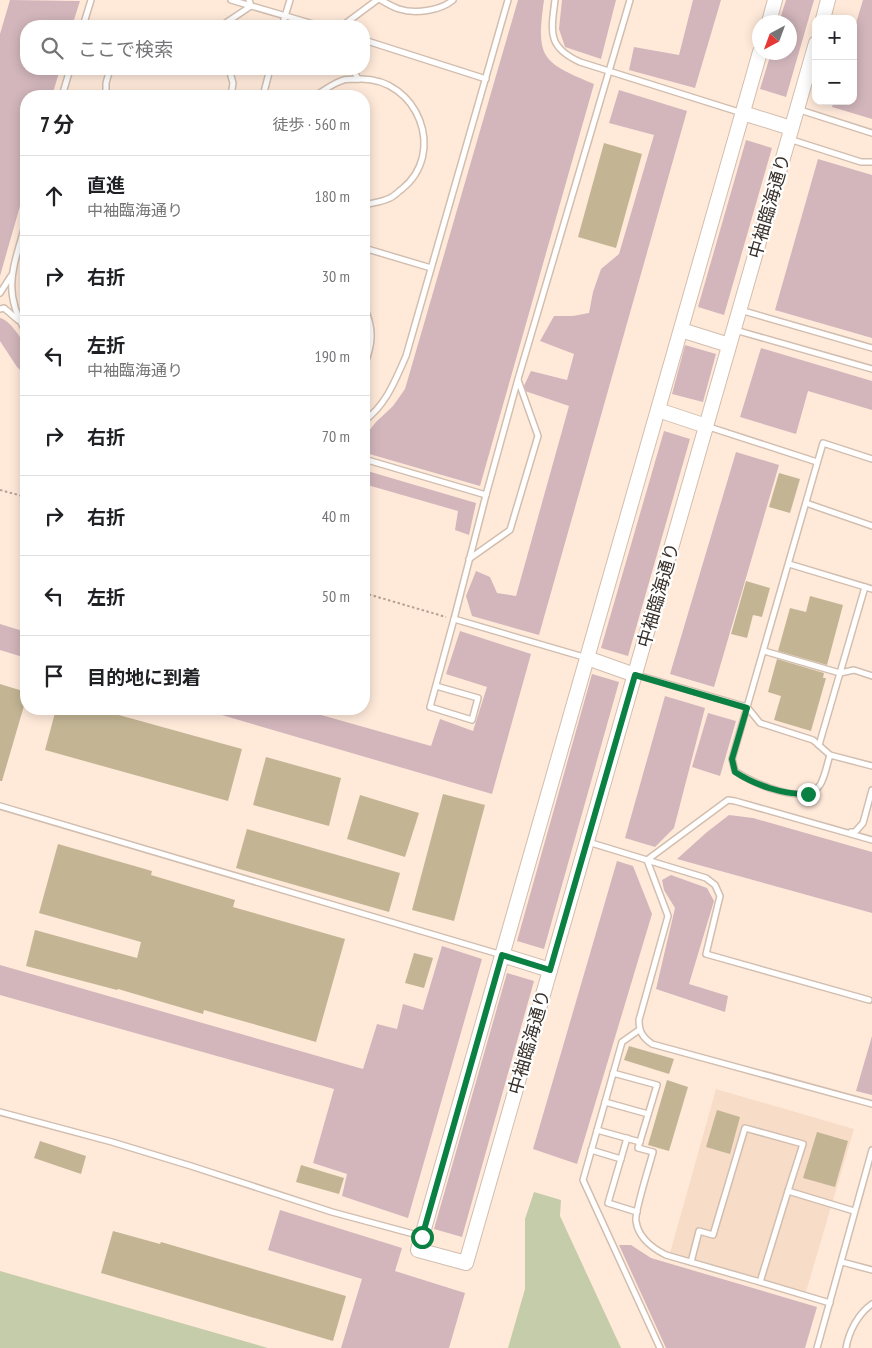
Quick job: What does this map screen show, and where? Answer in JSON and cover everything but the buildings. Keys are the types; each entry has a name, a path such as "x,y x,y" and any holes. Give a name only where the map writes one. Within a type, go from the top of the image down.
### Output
{"street":[{"path":"770,15 775,0"},
{"path":"824,15 828,0"},
{"name":"中袖臨海通り","path":"420,1243 466,1263 812,57"},
{"path":"420,1243 758,60"},
{"path":"743,113 790,133"},
{"path":"681,330 729,345"},
{"path":"658,410 706,426"},
{"path":"587,658 635,675"},
{"path":"502,955 550,970"}],"lane":[{"path":"85,20 90,0"},
{"path":"231,0 250,3 301,20"},
{"path":"284,20 290,0"},
{"path":"351,20 379,0 399,9 427,11 448,4 453,0"},
{"path":"370,416 378,409 390,392 406,356 508,0"},
{"path":"555,0 553,34 556,46 566,56 610,72 743,113"},
{"path":"436,686 478,698 472,720 430,708 518,379 630,0"},
{"path":"229,20 250,3"},
{"path":"370,42 486,79"},
{"path":"64,90 68,75"},
{"path":"106,90 108,75"},
{"path":"230,75 231,90"},
{"path":"264,90 268,75"},
{"path":"356,75 358,79"},
{"path":"325,90 343,80 374,79 394,87 408,98 420,117 424,146 419,168 409,183 390,198 370,203"},
{"path":"797,108 872,133"},
{"path":"790,133 861,162 872,162"},
{"path":"0,293 11,276 20,244"},
{"path":"370,250 431,268"},
{"path":"11,276 12,295 20,321"},
{"path":"0,309 4,308 20,321"},
{"path":"740,310 872,348"},
{"path":"370,321 370,347"},
{"path":"734,330 872,369"},
{"path":"470,559 510,530 538,436 518,379"},
{"path":"706,426 818,462"},
{"path":"830,755 820,785 808,794 794,795 747,779 735,772 732,759 823,443 872,460"},
{"path":"370,460 486,495"},
{"path":"806,503 872,526"},
{"path":"788,564 872,589"},
{"path":"819,745 865,587"},
{"path":"454,619 587,658"},
{"path":"764,651 840,673 854,670 872,676"},
{"path":"635,675 747,708 760,723 814,740 830,755 872,766"},
{"path":"848,833 855,832 863,823 872,790"},
{"path":"647,860 728,800 872,840"},
{"path":"0,806 502,955"},
{"path":"587,841 706,878 715,885 720,896 706,954 869,1000"},
{"path":"647,860 668,916 639,1020 640,1030 645,1039 652,1044 872,1104"},
{"path":"640,1030 622,1042 583,1180 660,1348"},
{"path":"613,1073 657,1085 638,1148 653,1152 635,1220 641,1234 653,1249 666,1255 830,1302"},
{"path":"605,1102 648,1114"},
{"path":"0,1112 191,1166 420,1243"},
{"path":"691,1262 699,1231 713,1234 746,1128 802,1144 760,1282"},
{"path":"597,1130 640,1142"},
{"path":"627,1138 608,1203 637,1212"},
{"path":"591,1150 621,1159"},
{"path":"817,1348 872,1150"},
{"path":"788,1191 854,1211"},
{"path":"842,1262 872,1270"},
{"path":"846,1348 849,1335 863,1310 872,1304"}],"path":[{"path":"0,490 20,495"},
{"path":"370,595 454,619"}],"shaded area":[{"path":"10,0 80,1 74,20 20,20 20,75 58,75 54,90 20,90 20,206 0,276 0,34"},
{"path":"518,0 544,0 541,34 542,46 546,56 563,70 594,84 480,486 370,454 370,430 393,406 405,389"},
{"path":"562,0 616,0 601,59 565,47 559,29"},
{"path":"693,0 721,0 695,88 629,70 634,47 679,55"},
{"path":"786,0 814,0 797,59 797,15 781,15"},
{"path":"863,0 872,0 872,119 832,107 833,105 857,105 857,20"},
{"path":"769,60 797,60 786,97 760,89"},
{"path":"619,90 687,111 539,635 472,616 466,596 476,571 490,577 497,593 516,596 569,406 522,390 531,371 567,380 574,354 540,341 554,316 573,316 589,313 593,292 601,269 619,254 654,135 609,123"},
{"path":"746,140 772,148 724,315 698,307"},
{"path":"818,159 872,175 872,338 775,310"},
{"path":"0,318 8,322 20,337 20,370 17,367 0,341"},
{"path":"685,345 716,354 703,402 672,394"},
{"path":"761,348 872,381 872,410 808,391 796,434 740,417"},
{"path":"664,431 690,439 628,656 601,648"},
{"path":"736,452 779,465 714,687 670,674"},
{"path":"370,472 476,503 469,535 455,530 458,511 370,486"},
{"path":"0,624 20,630 20,656 0,650"},
{"path":"460,631 531,654 492,794 222,715 321,715 431,746 440,719 473,731 487,687 446,674"},
{"path":"592,674 619,682 544,949 517,941"},
{"path":"665,696 705,708 674,828 655,847 625,838"},
{"path":"708,713 736,721 720,776 692,767"},
{"path":"729,815 753,818 872,852 872,913 677,859"},
{"path":"617,861 633,866 652,914 577,1164 533,1149"},
{"path":"671,875 707,888 714,901 689,984 728,996 725,1012 656,989 675,908 664,890 662,880"},
{"path":"442,946 482,959 408,1218 342,1196 347,1174 313,1163 334,1089 0,995 0,965 363,1069 377,1024 397,1029 403,1004 423,1010"},
{"path":"507,973 534,981 462,1237 434,1229"},
{"path":"872,1036 872,1095 856,1091"},
{"path":"716,1089 854,1129 806,1292 670,1253"},
{"path":"534,1192 561,1200 560,1216 621,1348 508,1348 525,1289 525,1219"},
{"path":"280,1210 402,1248 395,1271 465,1293 449,1348 341,1348 362,1279 268,1250"},
{"path":"619,1245 631,1245 651,1258 817,1307 805,1348 666,1348"},
{"path":"0,1271 268,1348 0,1348"}],"route":[{"path":"422,1237 502,955 550,970 635,675 747,708 732,759 735,772 747,779 794,795 808,794"}]}
